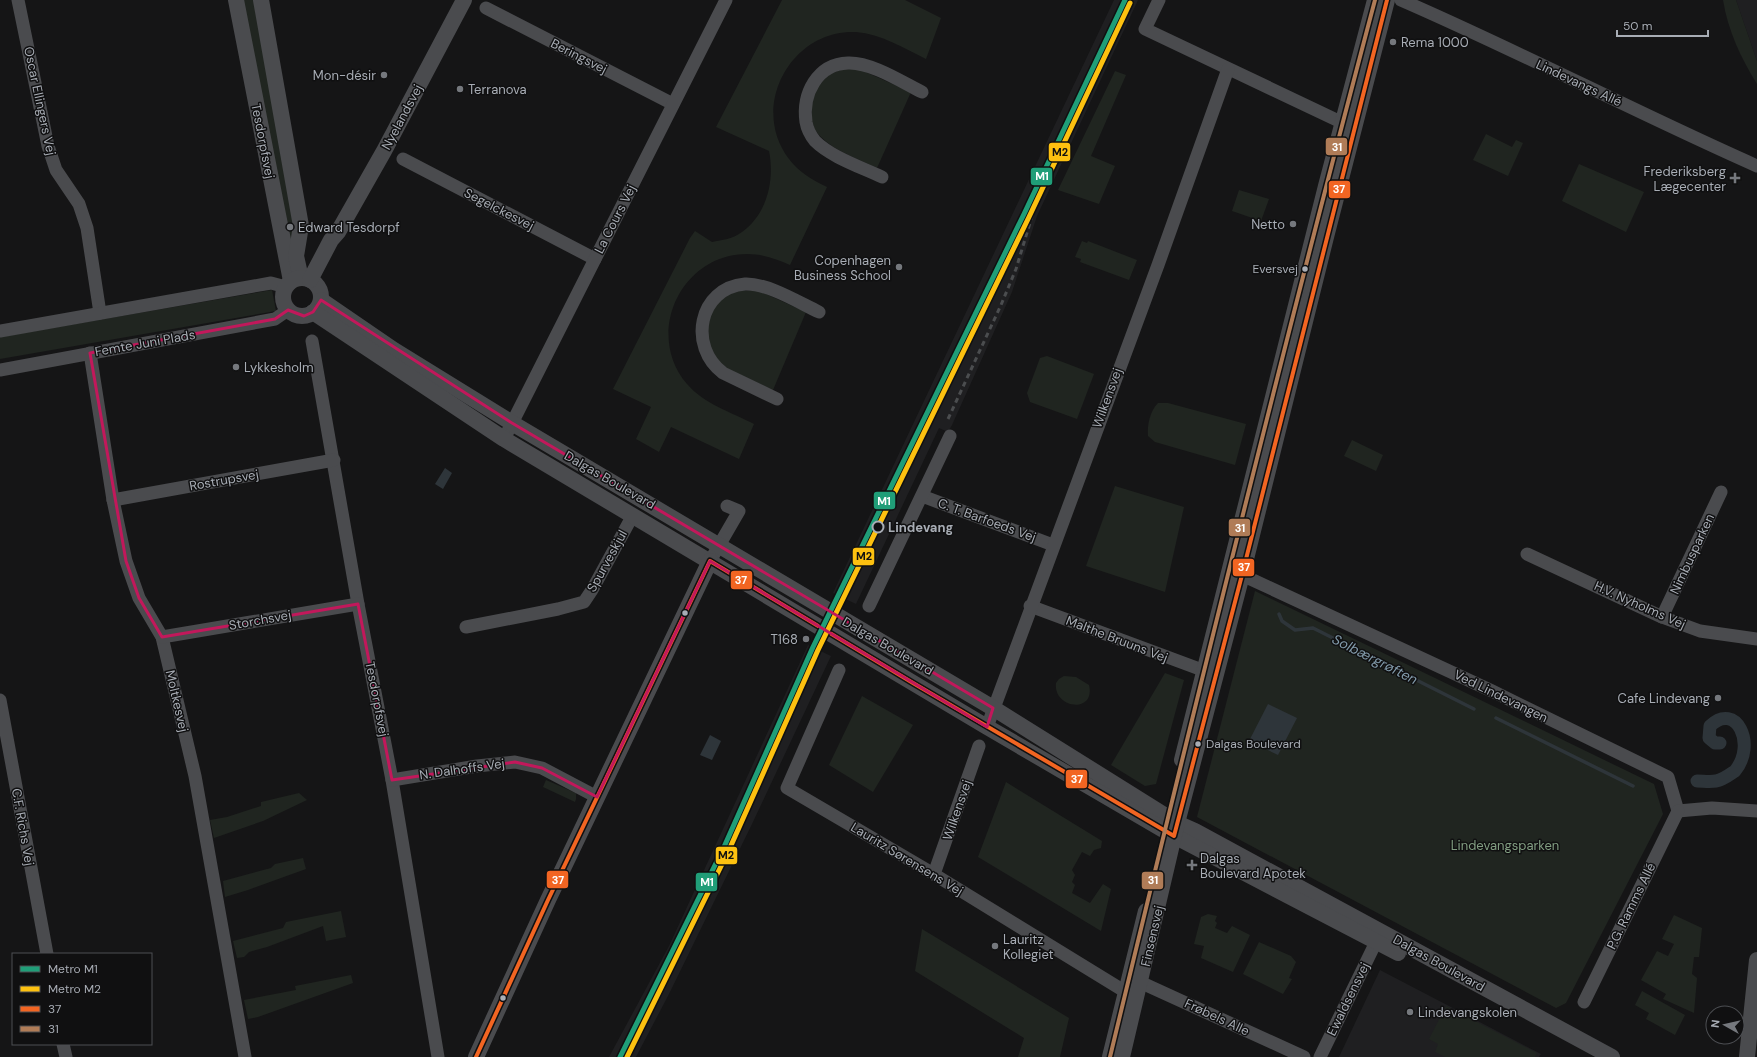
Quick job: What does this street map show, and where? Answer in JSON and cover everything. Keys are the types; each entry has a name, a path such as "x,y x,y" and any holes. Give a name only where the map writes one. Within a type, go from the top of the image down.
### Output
{"street":[{"name":"Oscar Ellingers Vej","path":"18,0 48,146 56,170 79,204 87,228 100,313"},
{"name":"Tesdorpfsvej","path":"236,0 306,289"},
{"name":"Tesdorpfsvej","path":"261,0 301,226 296,256 306,289"},
{"name":"Nyelandsvej","path":"306,289 331,240 338,232 384,151 464,0"},
{"name":"La Cours Vej","path":"504,439 726,0"},
{"path":"1159,0 1145,29 1348,127"},
{"name":"Finsensvej","path":"1110,1057 1136,979 1171,827 1348,127 1375,0"},
{"name":"Finsensvej","path":"1348,127 1387,0"},
{"name":"Lindevangs Allé","path":"1400,0 1454,23 1685,134 1757,166"},
{"name":"Beringsvej","path":"486,8 673,104"},
{"path":"882,177 826,150 814,140 807,126 805,112 807,96 813,83 823,71 836,65 848,63 862,65 881,72 922,92"},
{"name":"Wilkensvej","path":"987,727 1030,606 1160,258 1228,69"},
{"name":"Segelckesvej","path":"403,159 595,259"},
{"path":"0,331 271,283 306,289"},
{"path":"777,399 723,373 710,361 706,353 702,336 704,318 708,309 716,297 723,292 746,284 764,286 819,312"},
{"path":"306,289 304,316 298,316 288,310 283,299 306,289"},
{"name":"Dalgas Boulevard","path":"306,289 394,350 512,423 993,708 1171,827"},
{"name":"Dalgas Boulevard","path":"306,289 504,439 987,727 1171,827 1379,937 1612,1057"},
{"name":"Femte Juni Plads","path":"0,370 275,319 288,310"},
{"name":"Tesdorpfsvej","path":"312,342 334,460 358,604 392,780 438,1055"},
{"name":"Moltkesvej","path":"90,353 113,500 126,561 139,598 162,637 195,776 245,1057"},
{"name":"C. T. Barfoeds Vej","path":"869,606 950,436"},
{"name":"Rostrupsvej","path":"113,500 334,460"},
{"name":"Nimbusparken","path":"1662,617 1722,492"},
{"name":"C. T. Barfoeds Vej","path":"922,496 1053,545"},
{"name":"Spurveskjul","path":"466,627 558,610 584,602 642,499"},
{"path":"476,1057 597,797 710,561 739,512 727,506"},
{"name":"H.V. Nyholms Vej","path":"1527,554 1662,617 1700,631 1757,639"},
{"name":"Ved Lindevangen","path":"1236,571 1492,691 1668,777 1678,811"},
{"name":"Storchsvej","path":"162,637 358,604"},
{"name":"Malthe Bruuns Vej","path":"1030,606 1210,674"},
{"name":"Lauritz Sørensens Vej","path":"839,670 787,788 934,874 1131,996"},
{"name":"C.F. Richs Vej","path":"0,700 47,953"},
{"name":"Wilkensvej","path":"934,874 979,746"},
{"name":"N. Dalhoffs Vej","path":"392,780 477,766 515,762 542,768 597,797"},
{"path":"1678,811 1712,808 1757,811"},
{"name":"P.G. Ramms Allé","path":"1584,1002 1678,811"},
{"name":"Dalgas Boulevard","path":"1379,937 1588,1057"},
{"name":"Ewaldsensvej","path":"1320,1057 1379,937"},
{"path":"1747,1057 1757,960"},
{"name":"Frøbels Alle","path":"1136,979 1304,1057"},
{"name":"Finsensvej","path":"1122,1057 1131,996"},
{"path":"63,1045 66,1057"}],"highlighted area":[{"path":"321,300 512,423 993,708 987,727 710,561 597,797 542,768 515,762 392,780 358,604 162,637 139,598 126,561 90,353 275,319 288,310 304,316 313,312"}],"shaded area":[{"path":"1114,0 1138,0 1037,216 1012,292 952,425 948,432 939,428 856,604 833,593"},
{"path":"1736,0 1757,0 1757,61"},
{"path":"445,468 452,473 443,489 435,484"},
{"path":"808,645 831,656 752,824 669,994 636,1057 609,1057 669,946"},
{"path":"1268,704 1297,718 1278,755 1249,741"},
{"path":"710,735 721,741 712,760 700,755"},
{"name":"Lindevangskolen","path":"1380,970 1541,1054 1539,1057 1339,1057"}],"green space":[{"path":"243,0 256,0 296,220 294,240 287,241"},
{"path":"782,0 905,0 941,18 926,59 892,42 865,33 856,32 833,34 812,43 796,57 783,75 775,95 773,117 778,138 789,159 801,172 827,187 790,265 769,257 747,254 724,258 704,267 688,282 676,300 670,321 669,343 675,364 687,384 701,397 754,424 739,459 671,427 659,452 636,439 651,407 613,389 690,238 695,231 712,242 731,238 751,225 763,206 770,185 771,162 769,151 716,127"},
{"path":"1723,0 1736,0 1757,61 1757,84 1736,44 1728,23"},
{"path":"849,68 861,70 911,92 877,168 834,147 821,137 813,123 811,114 812,106 814,97 821,83 832,73"},
{"path":"1115,71 1126,75 1091,156 1115,166 1099,204 1058,190"},
{"path":"1486,134 1512,147 1516,140 1523,143 1508,176 1473,160"},
{"path":"1579,164 1644,192 1626,232 1562,201"},
{"path":"1239,190 1269,199 1261,221 1232,211"},
{"path":"1082,241 1087,243 1088,241 1137,260 1129,280 1080,262 1081,259 1075,257"},
{"path":"272,290 276,311 0,359 0,337"},
{"path":"736,290 759,291 806,312 773,390 724,367 717,362 705,334 713,305"},
{"path":"1047,356 1094,374 1077,419 1030,402 1027,393 1040,358"},
{"path":"1158,403 1168,403 1246,424 1235,465 1155,442 1148,436 1148,427 1151,414"},
{"path":"1352,440 1383,455 1376,471 1344,456"},
{"path":"1115,486 1184,507 1165,592 1086,566"},
{"name":"Lindevangsparken","path":"1255,591 1654,784 1663,814 1566,1003 1556,1008 1197,817"},
{"path":"1165,673 1184,680 1156,784 1145,786 1111,765"},
{"path":"1064,676 1076,677 1089,685 1089,694 1086,701 1081,704 1074,705 1067,703 1061,698 1057,692 1056,683"},
{"path":"862,696 913,725 873,792 829,765"},
{"path":"546,780 576,793 575,802 543,787"},
{"path":"1006,782 1102,841 1101,848 1094,850 1090,856 1082,852 1072,870 1075,875 1072,882 1075,885 1072,893 1090,903 1103,884 1111,889 1101,931 978,857"},
{"path":"299,793 307,800 263,821 214,838 210,820 227,817 261,806 261,802"},
{"path":"303,858 306,869 225,897 223,881 271,868 275,864"},
{"path":"341,911 346,937 326,941 323,926 267,947 249,952 244,957 237,958 233,941 283,928 286,922"},
{"path":"1208,914 1217,916 1215,928 1227,933 1232,926 1250,935 1233,972 1201,958 1204,946 1194,944 1201,917"},
{"path":"1674,915 1702,928 1699,957 1694,957 1692,974 1697,978 1694,1013 1663,999 1666,994 1641,980 1657,951 1668,956 1674,944 1662,939"},
{"path":"922,929 1069,1018 1060,1057 1018,1057 1024,1038 915,971"},
{"path":"1259,942 1291,956 1296,962 1289,978 1292,979 1283,994 1243,974"},
{"path":"351,975 353,983 258,1017 248,1019 244,1000 296,990 295,986"},
{"path":"1642,991 1685,1015 1675,1035 1646,1019 1649,1013 1635,1005"},
{"path":"1446,1006 1537,1053 1535,1057 1445,1057 1435,1052 1438,1044 1429,1039"}],"waterway":[{"name":"Solbærgrøften","path":"1279,614 1282,621 1295,630 1313,628 1474,709"},
{"name":"Solbærgrøften","path":"1496,718 1633,786"},
{"path":"1697,781 1719,780 1735,771 1741,760 1744,749 1744,738 1735,722 1728,719 1719,720 1710,726 1709,738 1715,743 1720,743"}],"railway":[{"path":"948,419 1001,305 1016,269 1033,213"}],"metro line":[{"name":"M1","path":"620,1057 724,847 813,647 1024,214 1125,0"},
{"name":"M2","path":"627,1057 729,850 818,650 1029,217 1130,3"}],"transit line":[{"name":"31","path":"1110,1057 1174,792 1306,264 1375,0"},
{"name":"37","path":"476,1057 548,900 710,561 913,683 1174,836 1242,575 1387,0"}],"place":[{"name":"Rema 1000","path":"1393,42"},
{"name":"Mon-désir","path":"384,75"},
{"name":"Terranova","path":"460,89"},
{"name":"Frederiksberg Lægecenter","path":"1735,178"},
{"name":"Netto","path":"1293,224"},
{"name":"Edward Tesdorpf","path":"290,227"},
{"name":"Copenhagen Business School","path":"899,267"},
{"name":"Eversvej","path":"1305,269"},
{"name":"Lykkesholm","path":"236,367"},
{"name":"Lindevang","path":"878,527"},
{"name":"T168","path":"806,639"},
{"name":"Cafe Lindevang","path":"1718,698"},
{"name":"Dalgas Boulevard","path":"1198,744"},
{"name":"Dalgas Boulevard Apotek","path":"1192,865"},
{"name":"Lauritz Kollegiet","path":"995,946"},
{"name":"Lindevangskolen","path":"1410,1012"}]}
